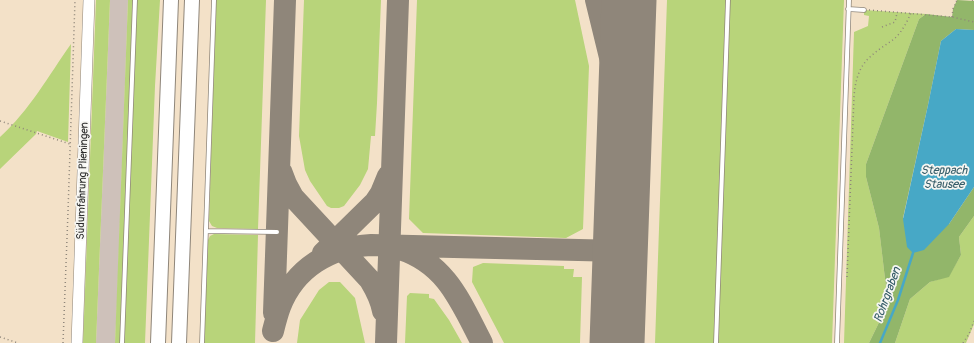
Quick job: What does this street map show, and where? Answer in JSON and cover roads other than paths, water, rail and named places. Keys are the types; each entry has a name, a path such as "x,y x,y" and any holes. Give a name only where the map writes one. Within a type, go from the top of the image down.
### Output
{"highway":[{"path":"158,343 171,0"},
{"path":"179,343 192,0"}],"main road":[{"name":"Südumfahrung Plieningen","path":"77,343 89,0"}],"lane":[{"path":"122,343 136,0"},
{"path":"202,343 214,0"},
{"path":"716,343 728,0"},
{"path":"837,343 849,0"},
{"path":"848,9 864,10"},
{"path":"207,231 277,232"}],"water":[{"name":"Steppach Stausee","path":"956,29 974,30 974,187 949,224 924,250 913,253 907,247 903,219 941,41"}],"waterway":[{"name":"Rohrgraben","path":"880,343 898,300 913,253"}]}
